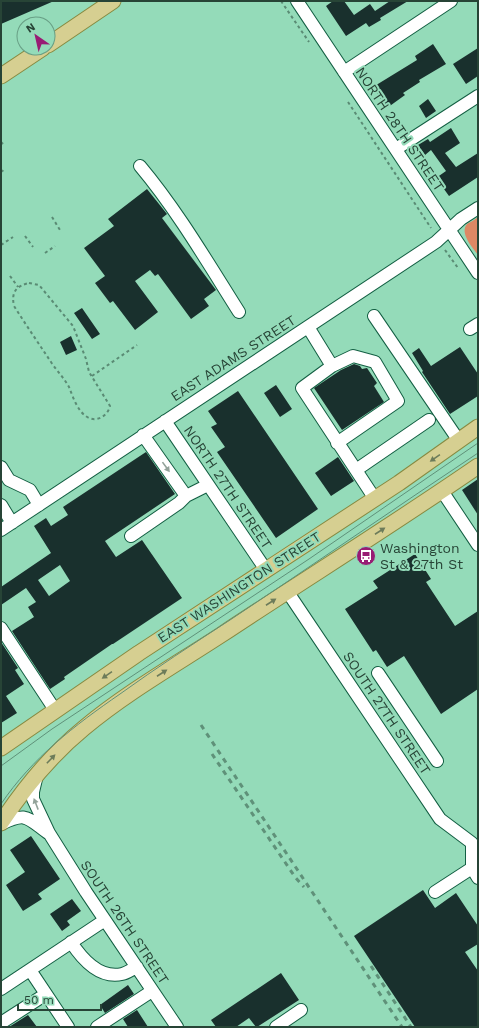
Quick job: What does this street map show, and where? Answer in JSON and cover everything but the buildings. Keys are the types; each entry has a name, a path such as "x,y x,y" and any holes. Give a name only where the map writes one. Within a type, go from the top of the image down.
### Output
{"main road":[{"path":"56,39 113,1"},
{"path":"1,76 31,56"},
{"name":"EAST WASHINGTON STREET","path":"1,748 55,710 375,499 478,428"},
{"path":"1,824 13,805 37,774 83,729 130,695 478,466"}],"street":[{"name":"NORTH 28TH STREET","path":"297,1 478,273"},
{"path":"344,72 451,1"},
{"path":"396,149 478,96"},
{"path":"140,166 164,197 239,312"},
{"name":"EAST ADAMS STREET","path":"1,530 436,242 450,231 461,219 478,208"},
{"path":"374,316 459,441"},
{"path":"308,327 332,366"},
{"path":"337,442 398,401 375,362 353,356 332,366 302,388 337,442 375,499"},
{"path":"356,470 429,420"},
{"name":"NORTH 27TH STREET","path":"165,421 266,570"},
{"path":"143,436 186,496"},
{"path":"1,467 9,480 30,490 39,504"},
{"path":"131,536 179,503 186,496 208,485"},
{"path":"442,491 478,545"},
{"path":"1,505 12,522"},
{"name":"SOUTH 27TH STREET","path":"287,591 440,819 472,843 475,873"},
{"path":"1,628 55,710"},
{"path":"378,673 437,761"},
{"name":"SOUTH 26TH STREET","path":"37,774 33,799 49,833 177,1027"},
{"name":"SOUTH 26TH STREET","path":"1,824 21,816 28,818 49,833"},
{"path":"435,892 475,873"},
{"path":"1,989 105,920"},
{"path":"71,942 81,957 94,968 109,974 123,974 137,967"},
{"path":"30,970 68,1027"},
{"path":"97,1027 152,991"},
{"path":"1,1023 46,994"},
{"path":"276,1027 301,1010"}],"path":[{"path":"281,1 309,42"},
{"path":"348,102 431,228"},
{"path":"1,172 5,170"},
{"path":"52,217 60,230"},
{"path":"25,236 33,248"},
{"path":"1,245 13,237"},
{"path":"45,253 55,246"},
{"path":"444,250 458,268"},
{"path":"10,276 18,287"},
{"path":"29,283 39,285 71,323 78,336 92,376 110,406 109,411 100,418 89,418 82,412 65,380 52,364 14,306 12,299 18,287 29,283"},
{"path":"92,376 137,345"}],"shaded area":[{"path":"478,217 478,255 466,236 465,228 467,224"}],"tram line":[{"path":"1,766 52,729 309,559 478,443"},
{"path":"1,804 13,787 40,757 87,718 161,665 478,453"}],"railway":[{"path":"201,725 402,1027"},
{"path":"212,754 295,877 304,887"},
{"path":"371,966 411,1027"}],"place":[{"name":"Washington St & 27th St","path":"366,556"}]}
